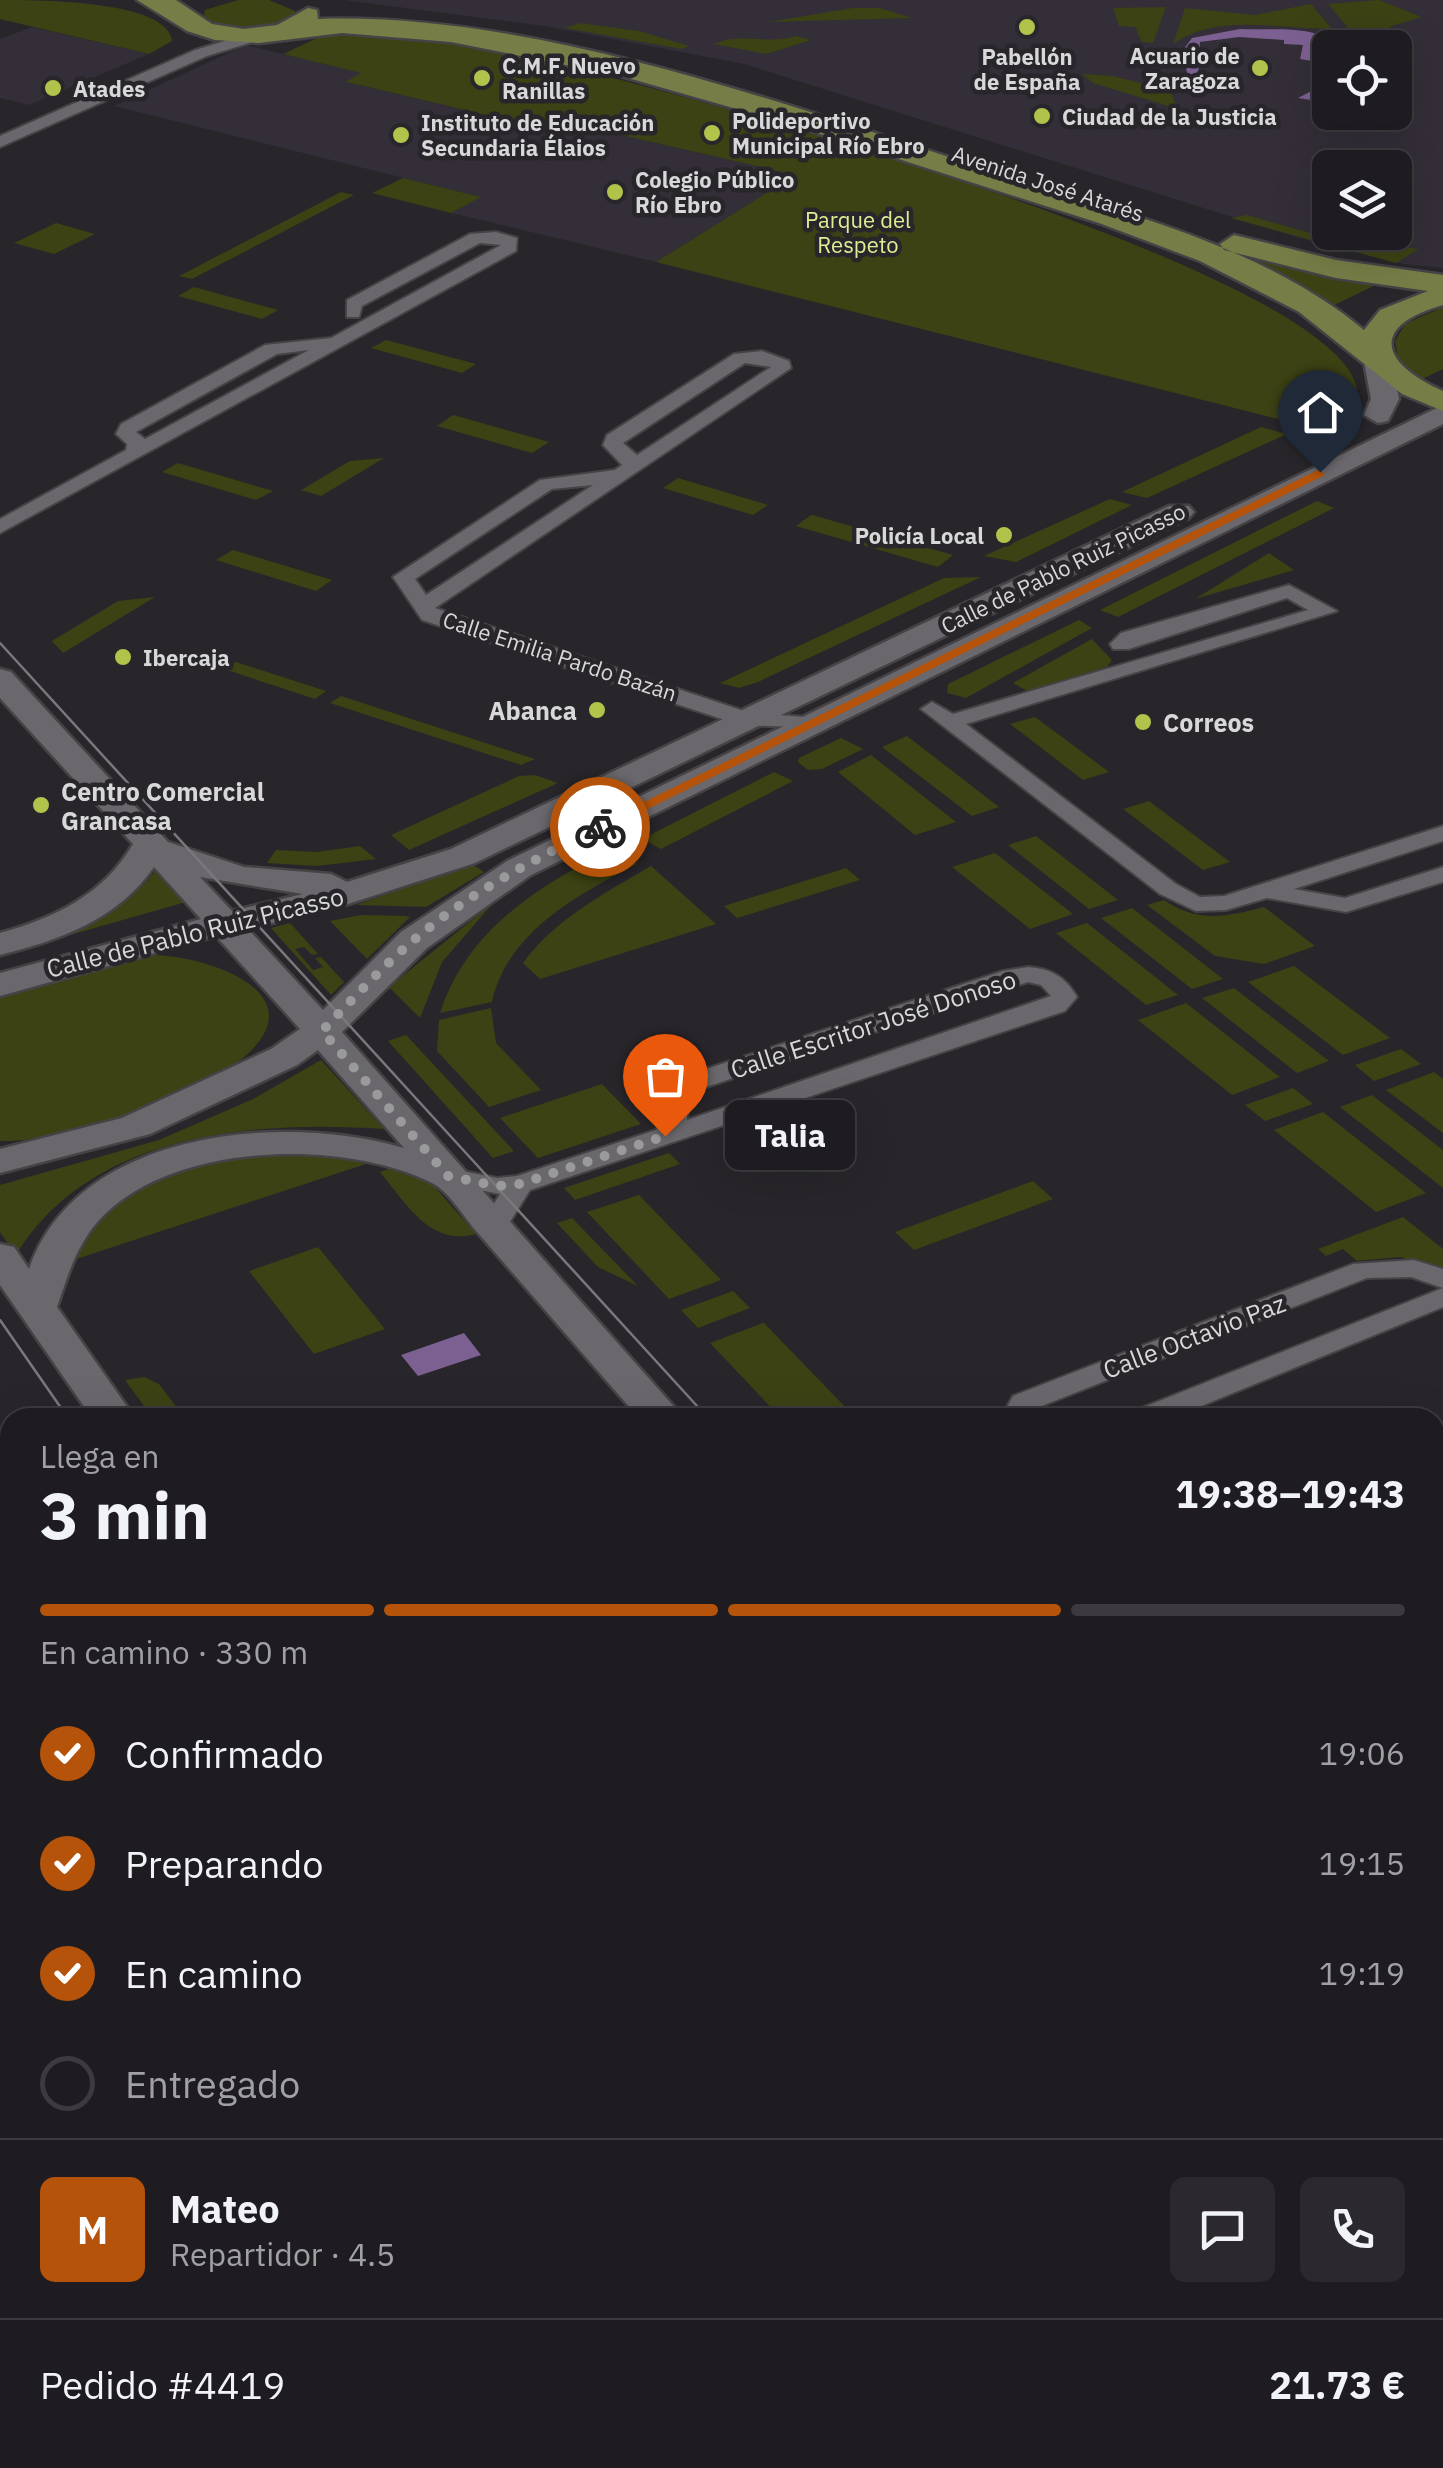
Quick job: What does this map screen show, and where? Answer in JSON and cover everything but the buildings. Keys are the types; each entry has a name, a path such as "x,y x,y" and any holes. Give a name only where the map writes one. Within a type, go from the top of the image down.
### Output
{"main road":[{"path":"149,0 198,15"},
{"path":"275,32 307,18 297,2"},
{"name":"Avenida José Atarés","path":"297,2 646,60 828,111 1265,253 1443,284"},
{"name":"Avenida José Atarés","path":"198,15 223,34 362,25 487,41 651,74 772,108 1204,253 1316,309 1394,379 1438,398"},
{"path":"1378,415 1385,399 1372,348 1374,334 1400,310 1443,296"},
{"name":"Calle de Pablo Ruiz Picasso","path":"0,1161 58,1148 168,1114 246,1075 322,1031 414,940 491,884 797,713 1378,415 1438,398"},
{"name":"Calle de Pablo Ruiz Picasso","path":"0,985 111,951 390,880 504,838 748,720 797,713 1429,424 1438,398"},
{"path":"0,679 322,1031 654,1408"},
{"path":"0,944 58,924 106,900 134,874 150,845"},
{"name":"Calle de Pablo Ruiz Picasso","path":"150,845 188,863 256,881 307,884 390,880"},
{"path":"111,951 190,950 275,980"},
{"name":"Calle de Pablo Ruiz Picasso","path":"246,1075 283,1026 275,980"},
{"path":"36,1308 54,1248 84,1212 128,1181 183,1158 262,1141 329,1142 385,1152 448,1176"},
{"path":"0,1148 58,1148"},
{"path":"0,1256 107,1408"}],"street":[{"path":"178,62 197,39 198,15"},
{"path":"0,142 178,62 275,32"},
{"path":"0,528 134,445 164,437 302,352 337,341 354,322 386,314 511,242 496,237 476,238 353,304 354,322"},
{"path":"134,445 126,434 128,428 272,349 302,352"},
{"name":"Calle Emilia Pardo Bazán","path":"624,464 613,445 614,439 740,358 762,357 782,365 665,446 578,491 422,609 430,615 704,702 748,720"},
{"name":"Calle Emilia Pardo Bazán","path":"425,605 403,578 405,572 547,484 578,491"},
{"name":"Calle Emilia Pardo Bazán","path":"411,586 464,580"},
{"path":"1114,673 1122,663 1117,650 1129,638 1289,591 1326,611 1114,673 940,716 1186,901 1218,905 1443,833"},
{"path":"1121,644 1137,658 1163,659"},
{"path":"704,702 711,723 709,739"},
{"name":"Calle Emilia Pardo Bazán","path":"704,702 797,713"},
{"path":"1328,871 1322,877 1321,890 1336,899 1359,903"},
{"path":"1260,893 1299,894 1332,905 1359,903 1443,874"},
{"name":"Calle Escritor José Donoso","path":"520,1184 730,1115 1056,1006 1064,998 1062,991 1039,975 1012,976 694,1082 680,1091 701,1113 730,1115"},
{"path":"665,1136 674,1123 673,1103 680,1091"},
{"path":"448,1176 497,1186 520,1184"},
{"path":"493,1227 520,1184"},
{"path":"1169,1408 1432,1302 1420,1285 1401,1272 1382,1267"},
{"name":"Calle Octavio Paz","path":"1021,1408 1024,1403 1382,1267 1414,1268 1443,1279"}],"shaded area":[{"path":"343,0 1443,0 1443,268 1404,264 1347,250 1412,250 1412,150 1312,150 1312,241 744,64 544,26"},
{"path":"32,27 149,54 29,105 0,98 0,39"},
{"path":"1240,29 1306,31 1312,32 1312,61 1300,59 1303,45 1239,37 1200,42 1198,74 1188,75 1181,53 1192,38"},
{"path":"246,45 363,73 347,81 360,85 553,131 569,123 796,175 656,262 451,213 480,197 114,106"},
{"path":"1312,91 1312,100 1298,98"},
{"path":"464,1333 481,1355 418,1376 401,1355"}],"green space":[{"path":"0,0 70,2 126,10 165,27 172,41 149,54 0,19"},
{"path":"238,0 269,0 295,11 295,16 273,26 250,30 226,28 203,20 205,10"},
{"path":"1379,0 1422,17 1386,30 1350,30 1328,4"},
{"path":"1311,4 1332,29 1229,26 1191,34 1173,44 1185,8 1255,15"},
{"path":"1166,7 1153,43 1142,42 1135,27 1119,26 1113,8"},
{"path":"853,8 880,8 912,18 768,22"},
{"path":"580,23 639,31 689,46 682,49 565,28"},
{"name":"Parque del Respeto","path":"330,32 412,38 548,62 724,108 992,191 1125,241 1239,292 1321,342 1357,389 1336,411 1306,426 656,262 795,175 569,123 553,131 345,82 361,73 283,54"},
{"path":"796,36 811,40 766,54 714,44 734,39"},
{"path":"1082,74 1112,76 1170,90 1178,109 1093,83"},
{"path":"403,178 481,197 451,213 372,193"},
{"path":"341,192 354,195 192,279 179,276"},
{"path":"1247,215 1312,234 1312,240 1231,218"},
{"path":"1141,219 1238,250 1382,282 1330,307"},
{"path":"56,223 95,234 54,254 14,243"},
{"path":"1419,249 1396,263 1348,250"},
{"path":"194,287 278,310 262,319 178,296"},
{"path":"1443,307 1443,369 1422,379 1398,359 1395,341 1405,324"},
{"path":"386,340 476,364 462,373 371,348"},
{"path":"453,415 549,442 532,453 437,426"},
{"path":"1261,427 1287,434 1147,498 1122,492"},
{"path":"384,458 321,496 301,490 350,461"},
{"path":"178,463 273,491 256,500 162,472"},
{"path":"678,478 768,505 753,515 663,488"},
{"path":"1110,499 1132,505 1016,562 984,556"},
{"path":"1317,501 1334,508 1118,617 1100,610"},
{"path":"811,515 953,555 938,567 796,526"},
{"path":"233,550 332,580 316,591 216,560"},
{"path":"1269,553 1294,570 1195,599"},
{"path":"981,577 758,682 739,688 720,683 944,578"},
{"path":"155,597 63,653 52,641 118,601"},
{"path":"1079,620 1092,628 966,698 947,693 948,684"},
{"path":"1092,639 1112,660 1107,667 1027,691 1013,683"},
{"path":"236,662 326,691 315,699 224,669"},
{"path":"341,696 535,759 521,765 330,703"},
{"path":"1035,717 1109,772 1083,780 1010,724"},
{"path":"907,736 999,807 972,816 882,747"},
{"path":"841,738 863,749 822,769 808,770 798,762 799,758"},
{"path":"871,755 956,822 915,835 838,772"},
{"path":"774,772 793,781 661,849 642,839"},
{"path":"535,775 558,783 409,850 391,835 519,776"},
{"path":"1149,801 1230,862 1203,870 1123,809"},
{"path":"1036,836 1118,900 1089,909 1008,845"},
{"path":"360,846 376,859 317,866 267,863 276,850 317,852"},
{"path":"611,849 637,864 570,902 529,935 500,977 492,1002 440,1013 452,983 487,934 531,896"},
{"path":"995,853 1073,914 1030,929 952,867"},
{"path":"472,864 484,872 426,907 356,905"},
{"path":"651,866 716,924 540,979 523,963 565,920"},
{"path":"846,868 860,880 737,918 724,906"},
{"path":"155,871 186,902 28,947 114,907"},
{"path":"1164,900 1188,912 1212,916 1264,907 1315,946 1264,964 1215,956 1147,905"},
{"path":"494,902 442,962 420,1018 389,987"},
{"path":"1132,908 1223,979 1192,989 1101,918"},
{"path":"361,915 410,917 367,959 330,921"},
{"path":"290,923 318,954 312,955 304,947 295,949 313,970 323,967 315,958 321,957 344,982 331,995 271,928"},
{"path":"1087,923 1178,995 1146,1005 1056,933"},
{"path":"146,955 195,961 244,981 261,995 269,1013 264,1034 243,1058 221,1073 161,1103 58,1135 0,1141 0,998"},
{"path":"1294,966 1390,1038 1343,1055 1248,982"},
{"path":"1234,988 1329,1061 1297,1073 1202,998"},
{"path":"1186,1003 1280,1077 1232,1095 1138,1020"},
{"path":"491,1008 496,1043 541,1090 489,1107 437,1051 439,1020"},
{"path":"406,1035 514,1151 493,1158 388,1041"},
{"path":"1401,1049 1421,1064 1374,1081 1355,1065"},
{"path":"321,1060 384,1129 283,1128 180,1142 132,1159 87,1182 48,1214 16,1255 0,1232 0,1185 159,1140 253,1099"},
{"path":"1434,1072 1443,1079 1443,1133 1386,1090"},
{"path":"602,1084 641,1124 538,1158 500,1118"},
{"path":"1293,1088 1313,1104 1265,1121 1245,1105"},
{"path":"1372,1095 1443,1150 1443,1188 1340,1107"},
{"path":"1323,1112 1426,1193 1376,1212 1274,1130"},
{"path":"265,1148 378,1160 61,1264 71,1242 144,1179"},
{"path":"669,1153 680,1164 575,1200 564,1188"},
{"path":"397,1166 433,1185 476,1234 445,1234 420,1220 380,1172"},
{"path":"1033,1181 1053,1199 914,1250 895,1232"},
{"path":"639,1195 721,1280 669,1299 587,1212"},
{"path":"1403,1217 1443,1249 1443,1271 1400,1257 1357,1261 1343,1249 1326,1256 1318,1249"},
{"path":"572,1218 638,1286 598,1267 557,1223"},
{"path":"318,1247 385,1329 314,1354 249,1271"},
{"path":"733,1291 750,1308 698,1328 681,1310"},
{"path":"763,1323 846,1408 771,1408 710,1343"},
{"path":"144,1377 159,1384 177,1408 145,1408 125,1380"}],"tram line":[{"path":"0,643 699,1408"},
{"path":"0,1320 61,1408"}],"way so far":[{"path":"600,827 519,868 441,918 388,963 322,1031 448,1176 497,1186 520,1184 665,1136"}],"place":[{"name":"Pabellón de España","path":"1027,27"},
{"name":"Acuario de Zaragoza","path":"1260,68"},
{"name":"C.M.F. Nuevo Ranillas","path":"482,78"},
{"name":"Atades","path":"53,88"},
{"name":"Ciudad de la Justicia","path":"1042,116"},
{"name":"Polideportivo Municipal Río Ebro","path":"712,133"},
{"name":"Instituto de Educación Secundaria Élaios","path":"401,135"},
{"name":"Colegio Público Río Ebro","path":"615,192"},
{"name":"Policía Local","path":"1004,535"},
{"name":"Ibercaja","path":"123,657"},
{"name":"Abanca","path":"597,710"},
{"name":"Correos","path":"1143,722"},
{"name":"Centro Comercial Grancasa","path":"41,805"},
{"name":"Talia","path":"665,1136"}],"route":[{"path":"600,827 1320,472"}]}
